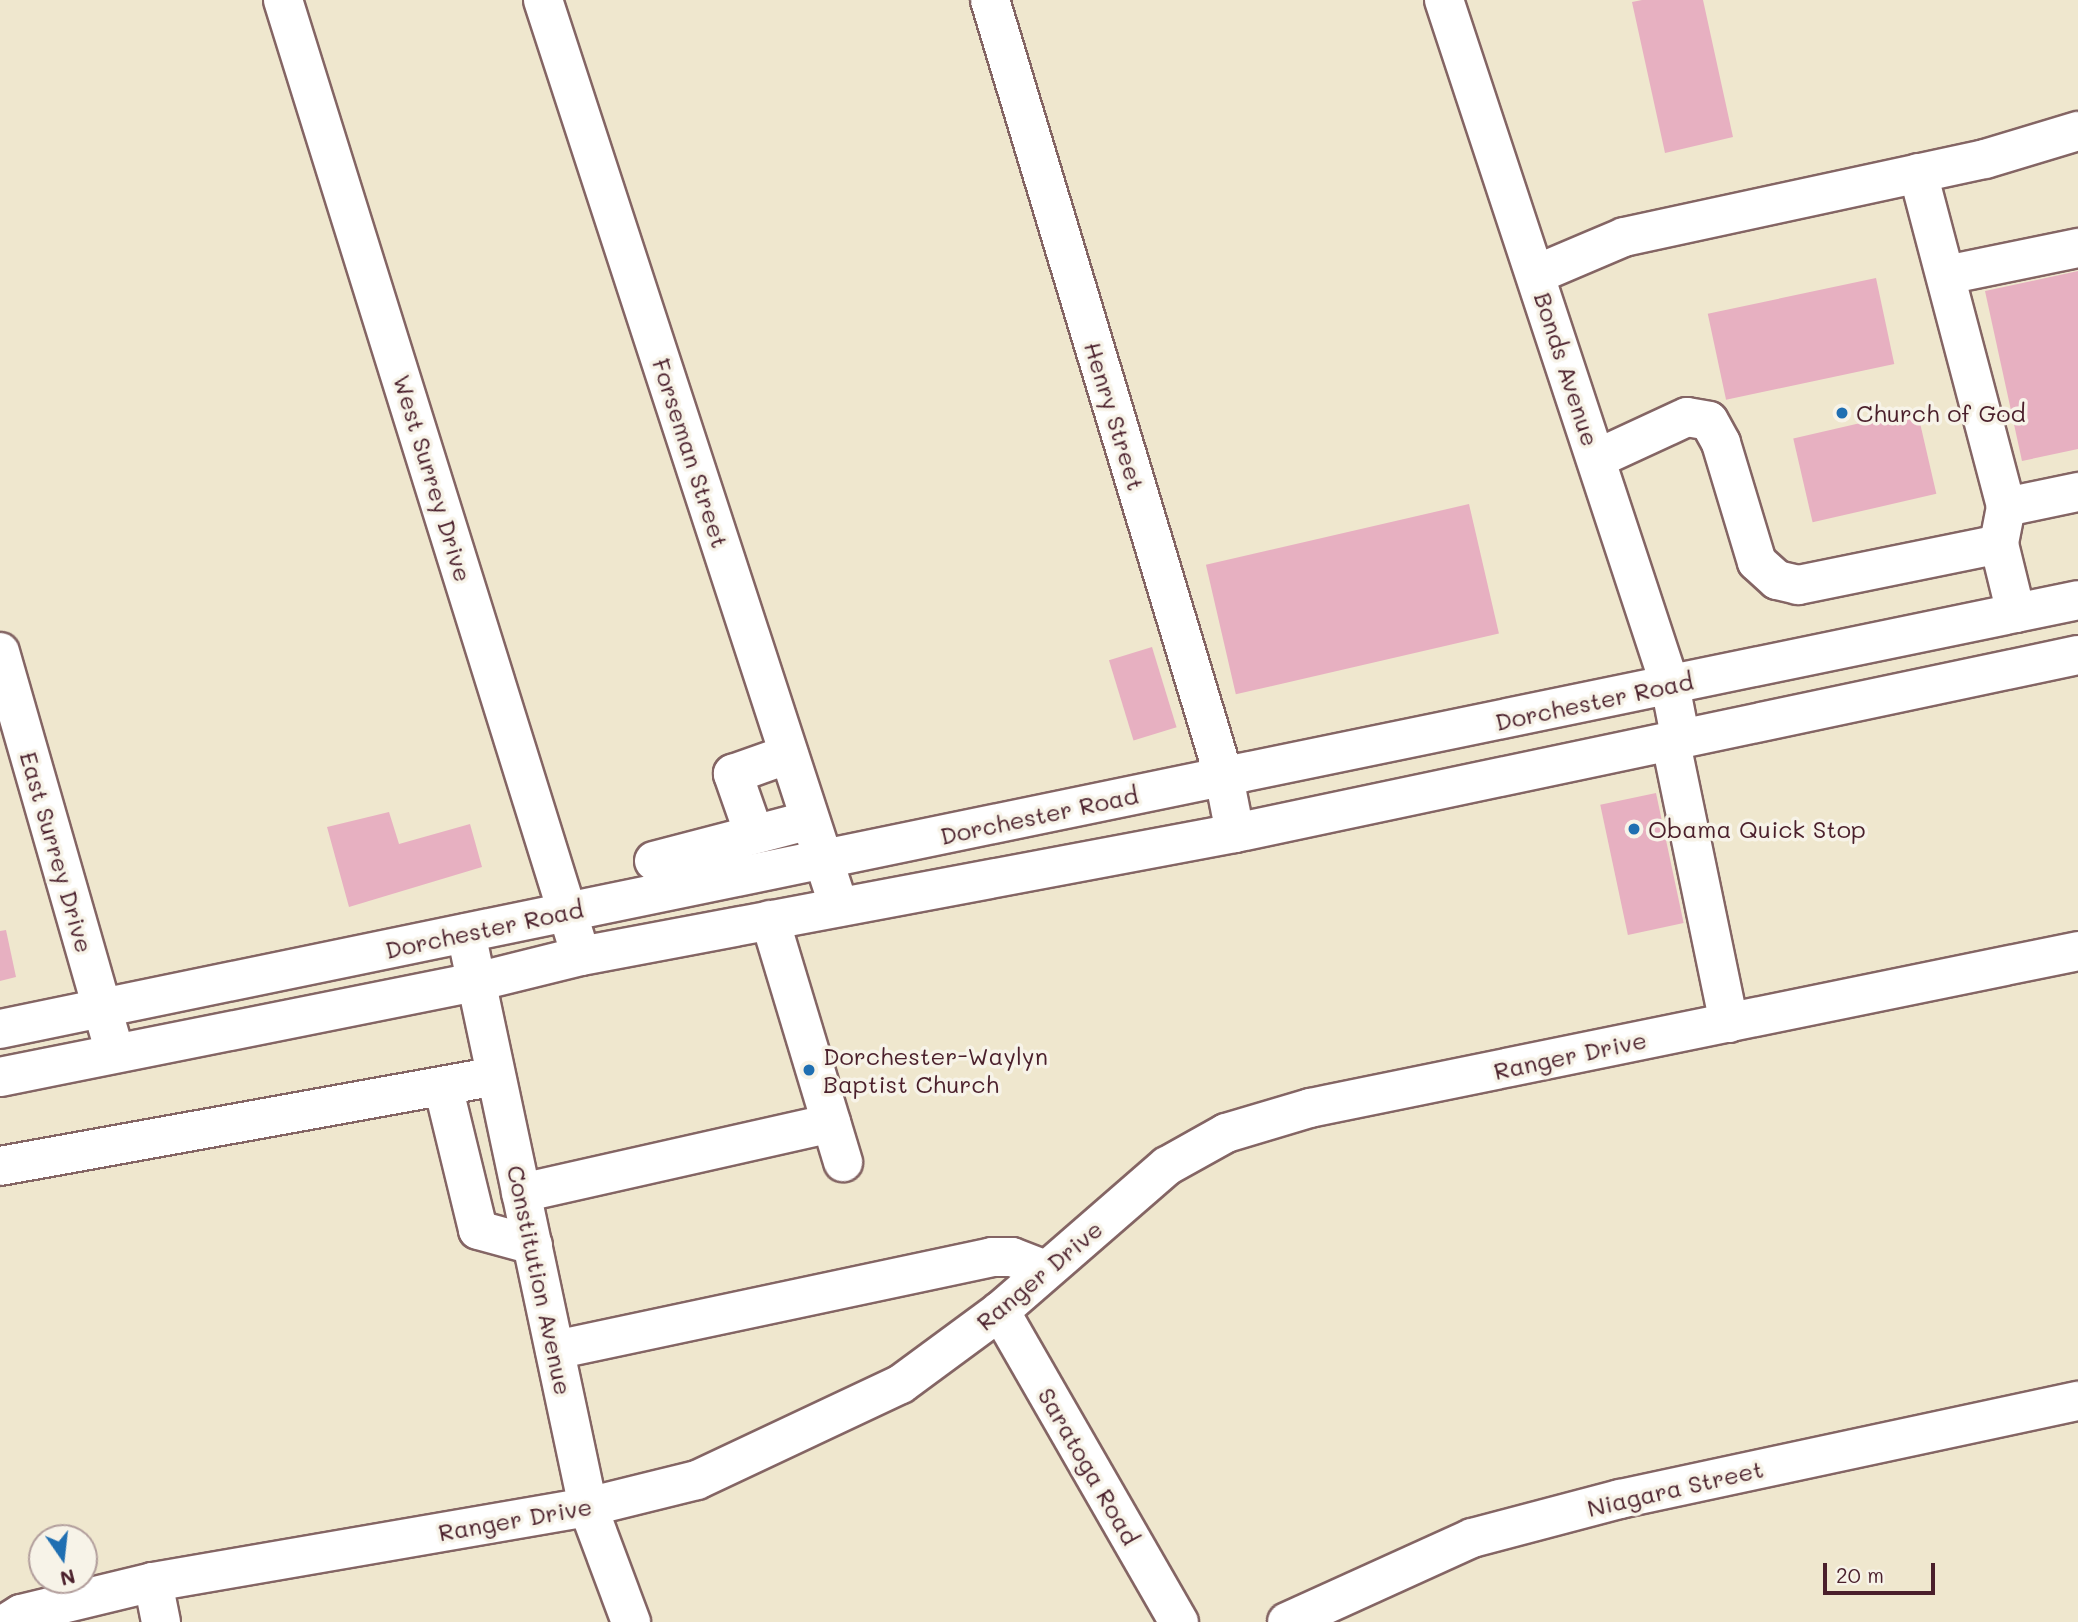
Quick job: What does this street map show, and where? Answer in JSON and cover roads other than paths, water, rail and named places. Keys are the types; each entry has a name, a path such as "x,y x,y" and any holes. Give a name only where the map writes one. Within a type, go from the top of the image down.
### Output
{"street":[{"name":"West Surrey Drive","path":"283,0 570,911 581,956"},
{"name":"Forseman Street","path":"543,0 838,907"},
{"name":"Henry Street","path":"990,0 1224,777 1235,833"},
{"name":"Bonds Avenue","path":"1444,0 1537,274 1670,685 1676,742 1729,1023"},
{"path":"1537,274 1623,237 1919,173 2078,131"},
{"path":"1919,173 2007,507 1999,544 2016,613"},
{"path":"1945,275 2078,248"},
{"path":"1596,459 1687,417 1709,421 1721,443 1757,562 1777,580 1798,586 1999,544"},
{"path":"2007,507 2078,492"},
{"name":"Dorchester Road","path":"0,1029 2078,600"},
{"name":"East Surrey Drive","path":"0,652 115,1052"},
{"name":"Dorchester Road","path":"0,1077 476,982 581,956 1235,833 2078,655"},
{"path":"754,834 733,774 789,754"},
{"path":"654,861 810,820"},
{"path":"770,920 843,1162"},
{"name":"Constitution Avenue","path":"466,933 588,1507 631,1622"},
{"name":"Ranger Drive","path":"8,1622 21,1614 152,1582 588,1507 697,1480 901,1384 1000,1311 1167,1166 1226,1133 1310,1108 2078,951"},
{"path":"0,1166 496,1076"},
{"path":"443,1086 478,1230 533,1245"},
{"path":"521,1193 831,1123"},
{"path":"555,1350 992,1256 1012,1257 1046,1270"},
{"name":"Saratoga Road","path":"1000,1311 1179,1622"},
{"name":"Niagara Street","path":"1287,1622 1472,1538 1620,1499 2078,1401"},
{"path":"152,1582 161,1622"}],"place":[{"name":"Church of God","path":"1842,413"},
{"name":"Obama Quick Stop","path":"1634,829"},
{"name":"Dorchester-Waylyn Baptist Church","path":"809,1070"}]}
